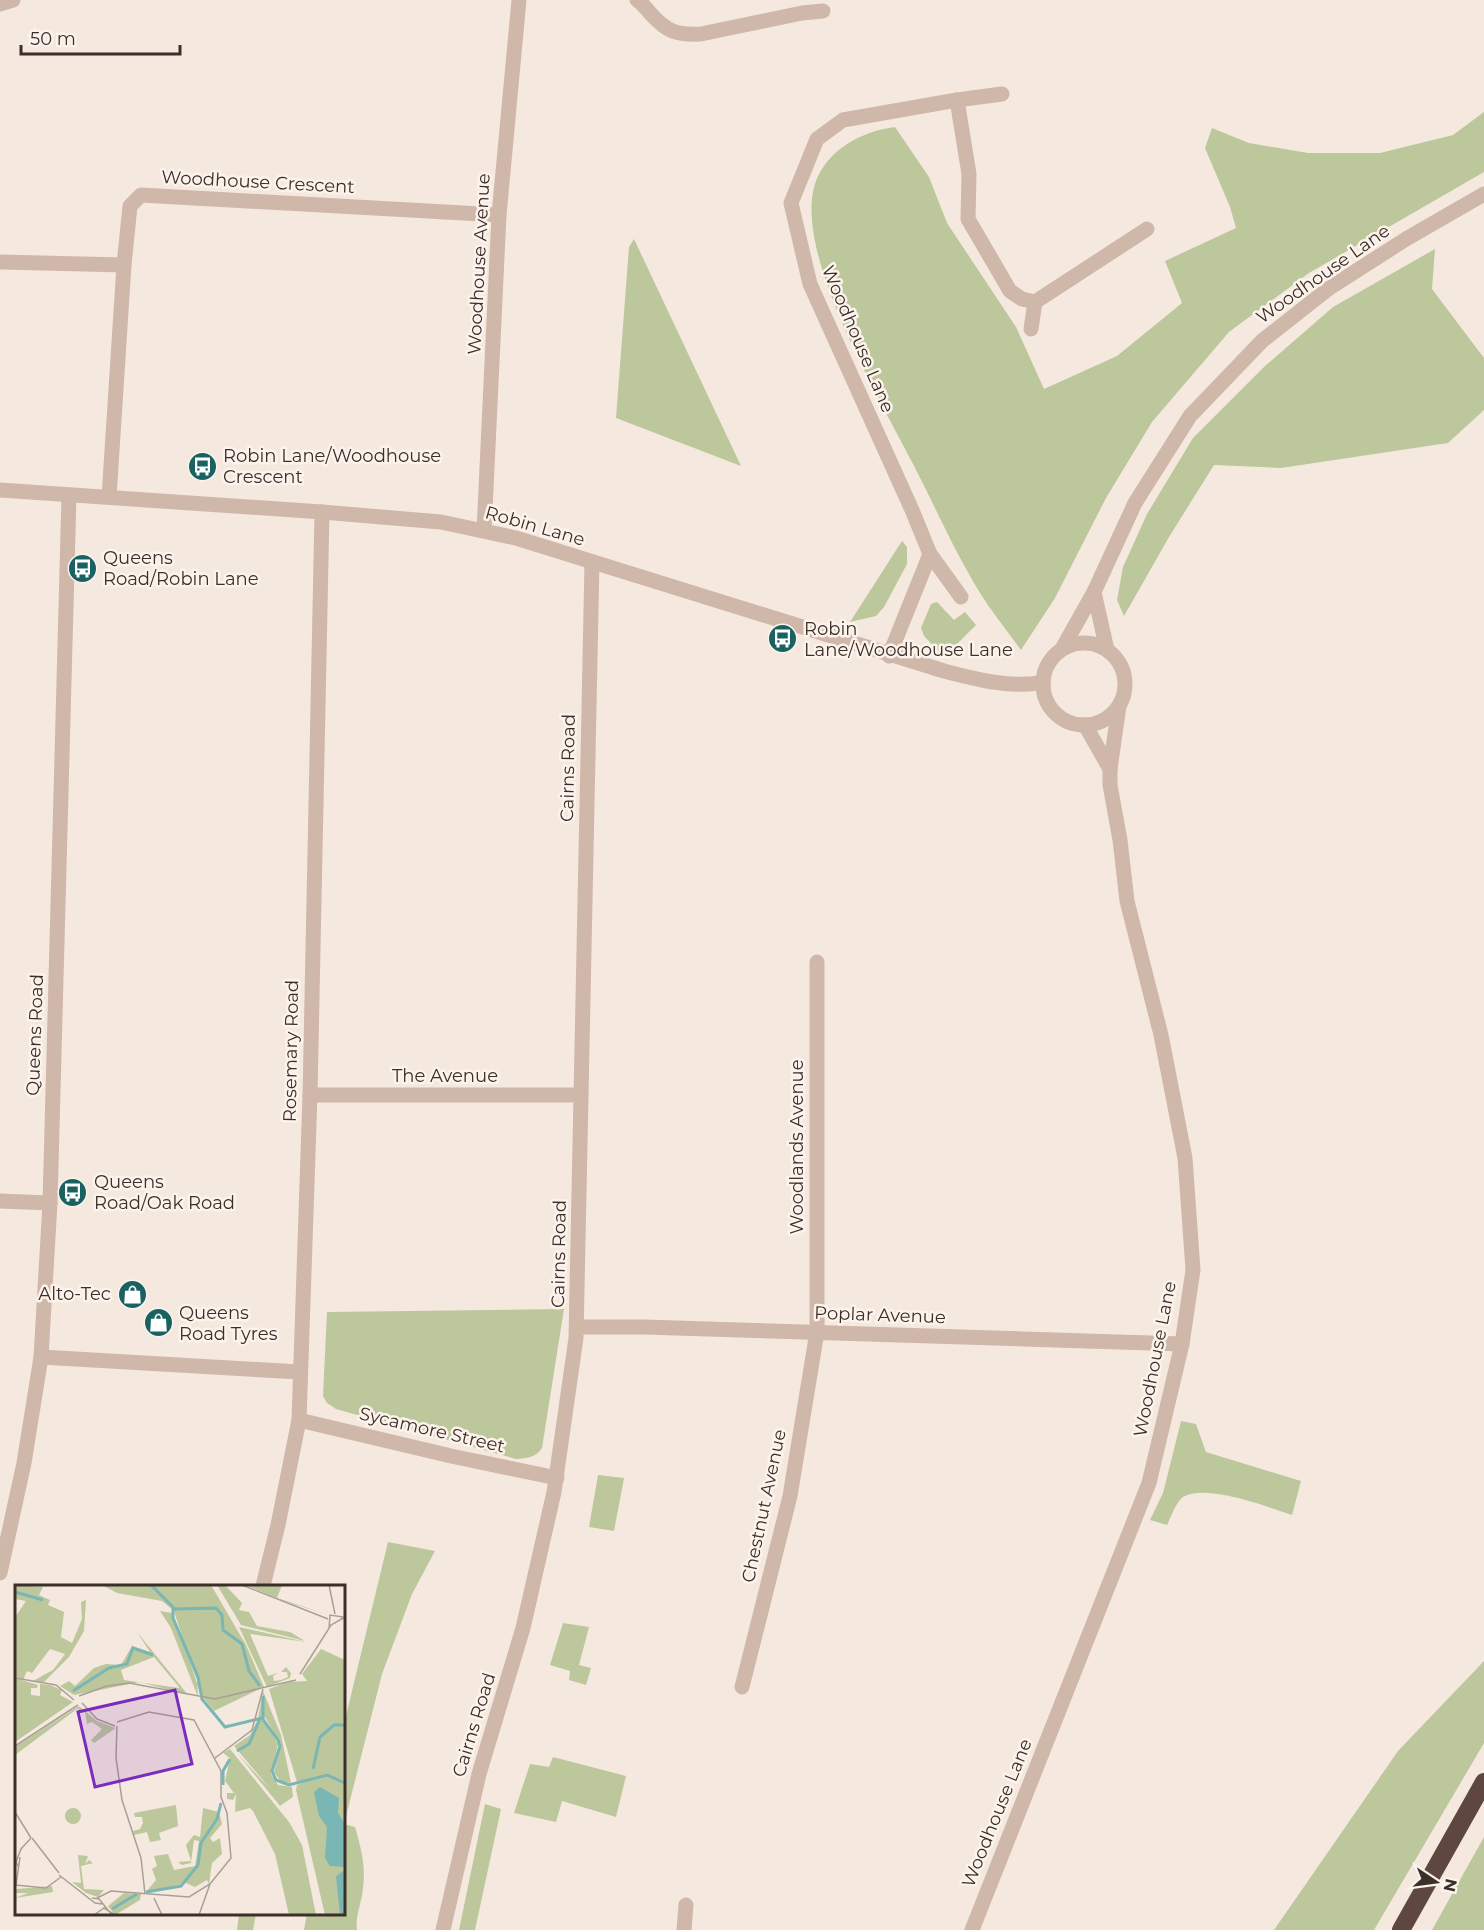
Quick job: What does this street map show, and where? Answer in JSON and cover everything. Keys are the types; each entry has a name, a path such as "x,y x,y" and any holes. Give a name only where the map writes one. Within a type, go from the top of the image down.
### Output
{"highway":[{"path":"1401,1930 1484,1782"}],"street":[{"path":"0,4 13,0"},
{"name":"Woodhouse Avenue","path":"484,531 499,215 519,0"},
{"path":"637,0 660,24 672,32 684,34 701,34 802,13 824,11"},
{"name":"Woodhouse Lane","path":"962,597 930,554 810,284 791,203 817,139 843,120 1002,94"},
{"path":"957,100 969,174 968,219 1010,291 1022,299 1035,302 1147,229"},
{"name":"Woodhouse Lane","path":"1062,649 1094,592 1135,503 1190,416 1262,341 1328,289 1406,239 1484,194"},
{"name":"Woodhouse Crescent","path":"109,497 130,206 141,195 499,215"},
{"path":"1,262 124,265"},
{"path":"1031,329 1035,302"},
{"name":"Robin Lane","path":"0,490 441,522 516,538 889,656 978,679 1028,686 1043,682"},
{"name":"Queens Road","path":"0,1573 24,1463 41,1357 50,1203 69,495"},
{"name":"Rosemary Road","path":"263,1585 299,1420 310,1095 322,512"},
{"path":"889,656 930,554"},
{"name":"Cairns Road","path":"443,1930 479,1774 523,1628 557,1478 577,1327 592,562"},
{"path":"1094,592 1107,650"},
{"path":"1087,643 1107,650 1117,660 1123,673 1125,687 1119,706 1109,717 1085,725 1071,723 1060,718 1050,707 1044,694 1043,682 1046,668 1062,649 1087,643"},
{"name":"Woodhouse Lane","path":"972,1930 1149,1483 1182,1344 1193,1269 1185,1158 1161,1035 1127,901 1120,840 1110,785 1110,769 1119,706"},
{"name":"Woodhouse Lane","path":"1085,725 1110,769"},
{"name":"Woodlands Avenue","path":"816,1332 817,962"},
{"name":"The Avenue","path":"310,1095 581,1095"},
{"path":"0,1201 50,1203"},
{"name":"Poplar Avenue","path":"577,1327 1182,1344"},
{"name":"Chestnut Avenue","path":"742,1687 790,1496 816,1332"},
{"path":"41,1357 299,1372"},
{"name":"Sycamore Street","path":"299,1420 557,1478"},
{"path":"684,1930 686,1905"}],"green space":[{"path":"1484,112 1484,172 1309,273 1229,332 1152,422 1106,498 1055,598 1021,650 985,600 966,568 861,365 843,325 816,248 812,213 815,184 828,161 836,152 858,138 895,127 929,177 947,223 1016,327 1044,389 1117,356 1182,303 1165,261 1236,228 1230,207 1205,148 1212,128 1249,143 1308,153 1380,153 1453,135"},
{"path":"634,239 741,466 616,418 629,247"},
{"path":"1435,249 1432,289 1484,358 1484,410 1448,443 1281,468 1214,465 1124,616 1117,600 1123,567 1147,514 1193,438 1265,366 1333,307"},
{"path":"902,541 907,547 907,564 884,607 876,616 850,622"},
{"path":"937,602 954,620 965,612 976,625 949,652 939,652 924,636 921,628 931,604"},
{"path":"564,1309 542,1448 530,1457 516,1459 336,1409 327,1403 323,1396 327,1312"},
{"path":"1181,1421 1196,1424 1206,1452 1301,1481 1292,1515 1221,1494 1193,1493 1180,1499 1167,1525 1150,1520 1163,1493"},
{"path":"598,1475 624,1478 614,1531 589,1527"},
{"path":"388,1542 435,1551 412,1594 382,1674 345,1820 345,1720"},
{"path":"563,1623 589,1627 579,1665 591,1668 586,1685 569,1680 570,1671 550,1665"},
{"path":"1484,1661 1484,1743 1374,1930 1274,1930 1398,1751"},
{"path":"553,1757 626,1776 616,1817 562,1801 556,1822 514,1813 530,1764 549,1767"},
{"path":"485,1804 501,1809 475,1930 459,1930"},
{"path":"345,1824 355,1827 361,1850 364,1880 357,1930 304,1930 307,1915 345,1915"},
{"path":"1484,1837 1484,1930 1432,1930"},
{"path":"239,1915 256,1915 253,1930 237,1930"}],"place":[{"name":"Robin Lane/Woodhouse Crescent","path":"202,466"},
{"name":"Queens Road/Robin Lane","path":"82,568"},
{"name":"Robin Lane/Woodhouse Lane","path":"783,639"},
{"name":"Queens Road/Oak Road","path":"73,1192"},
{"name":"Alto-Tec","path":"132,1294"},
{"name":"Queens Road Tyres","path":"158,1323"}]}
